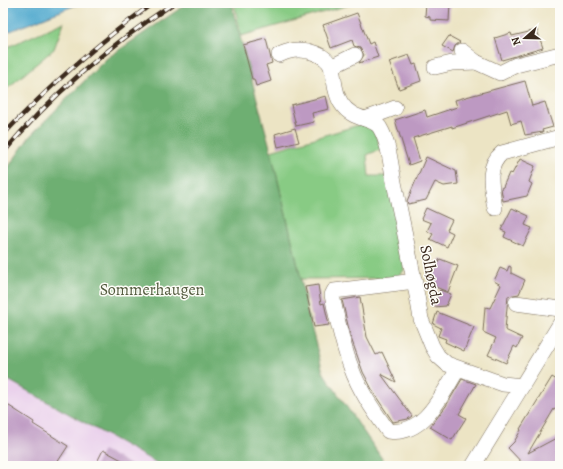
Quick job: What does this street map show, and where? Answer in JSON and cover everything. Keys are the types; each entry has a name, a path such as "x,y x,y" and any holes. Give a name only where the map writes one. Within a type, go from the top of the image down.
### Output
{"street":[{"name":"Solhøgda","path":"279,55 294,49 313,52 328,60 340,102 348,113 365,118 380,127 386,142 415,281 421,319 432,346 438,356 458,369 503,384 522,386"},
{"path":"462,51 476,62 500,73 516,65 560,54"},
{"path":"332,71 335,65 355,55"},
{"path":"435,67 452,63 476,62"},
{"path":"365,118 396,108"},
{"path":"495,208 491,169 496,158 502,153 560,137"},
{"path":"415,281 334,292 332,295 351,368 360,387 388,431 398,432 413,427 428,415 458,369"},
{"path":"516,303 560,309"},
{"path":"473,466 560,324"}],"shaded area":[{"path":"3,377 162,466 3,466"}],"green space":[{"name":"Sommerhaugen","path":"188,3 231,3 271,151 307,311 323,372 387,466 162,466 3,377 3,175 30,136 106,59"},
{"path":"234,3 356,3 241,36"},
{"path":"64,22 54,49 3,92 3,49"},
{"path":"362,124 373,128 381,149 367,155 369,176 387,176 404,258 404,270 398,278 301,279 271,151"}],"water":[{"path":"3,3 81,3 3,34"}],"building":[{"path":"426,3 450,3 449,21 430,20 430,17 425,16"},
{"path":"357,13 369,44 373,42 378,57 359,63 364,55 360,48 354,46 352,40 331,48 323,25"},
{"path":"537,30 543,48 502,60 495,38 511,33 512,36"},
{"path":"449,36 460,42 455,46 453,52 442,46"},
{"path":"266,39 272,63 266,65 271,81 256,86 254,79 252,79 243,45"},
{"path":"409,55 413,65 416,64 421,81 399,89 389,62"},
{"path":"525,81 532,106 545,102 553,127 542,130 543,132 525,135 521,121 511,124 507,110 452,128 452,126 413,138 420,161 409,165 395,120 425,110 427,117 457,107 455,100"},
{"path":"326,96 329,109 312,113 314,122 296,126 291,105"},
{"path":"295,128 299,142 278,147 275,134"},
{"path":"426,157 456,171 458,184 444,186 435,182 426,200 408,204 407,201"},
{"path":"520,159 535,166 529,182 532,184 527,196 503,201 501,188 503,187 509,173 512,174"},
{"path":"426,208 452,220 447,230 453,233 447,247 430,239 433,234 427,231 431,223 421,219"},
{"path":"512,208 529,216 525,225 532,228 523,246 504,237 506,232 501,230"},
{"path":"440,259 458,266 448,292 433,286 435,283 428,281"},
{"path":"509,266 511,267 511,273 525,280 519,294 508,296 505,330 522,338 517,348 514,346 506,363 488,355 496,338 483,332 485,307 490,308 501,285 494,281 500,268 507,271"},
{"path":"318,285 321,304 324,303 329,325 314,327 305,287"},
{"path":"440,290 451,294 446,306 433,307"},
{"path":"360,297 367,337 376,355 382,352 396,382 381,374 412,416 408,419 393,422 375,395 363,372 351,338 342,300"},
{"path":"437,312 474,327 464,351 445,342 446,339 438,336 441,328 433,324"},
{"path":"552,377 560,382 560,412 554,409 528,453 560,436 560,466 525,466 508,448 514,442 521,430 520,429"},
{"path":"462,379 476,384 459,414 466,418 452,440 430,427 446,406"},
{"path":"3,402 34,422 33,424 68,446 55,466 3,466"},
{"path":"103,450 133,466 95,466"}],"railway":[{"path":"3,135 38,99 75,66 153,3"},
{"path":"3,153 41,111 83,72 127,36 174,3"}]}
